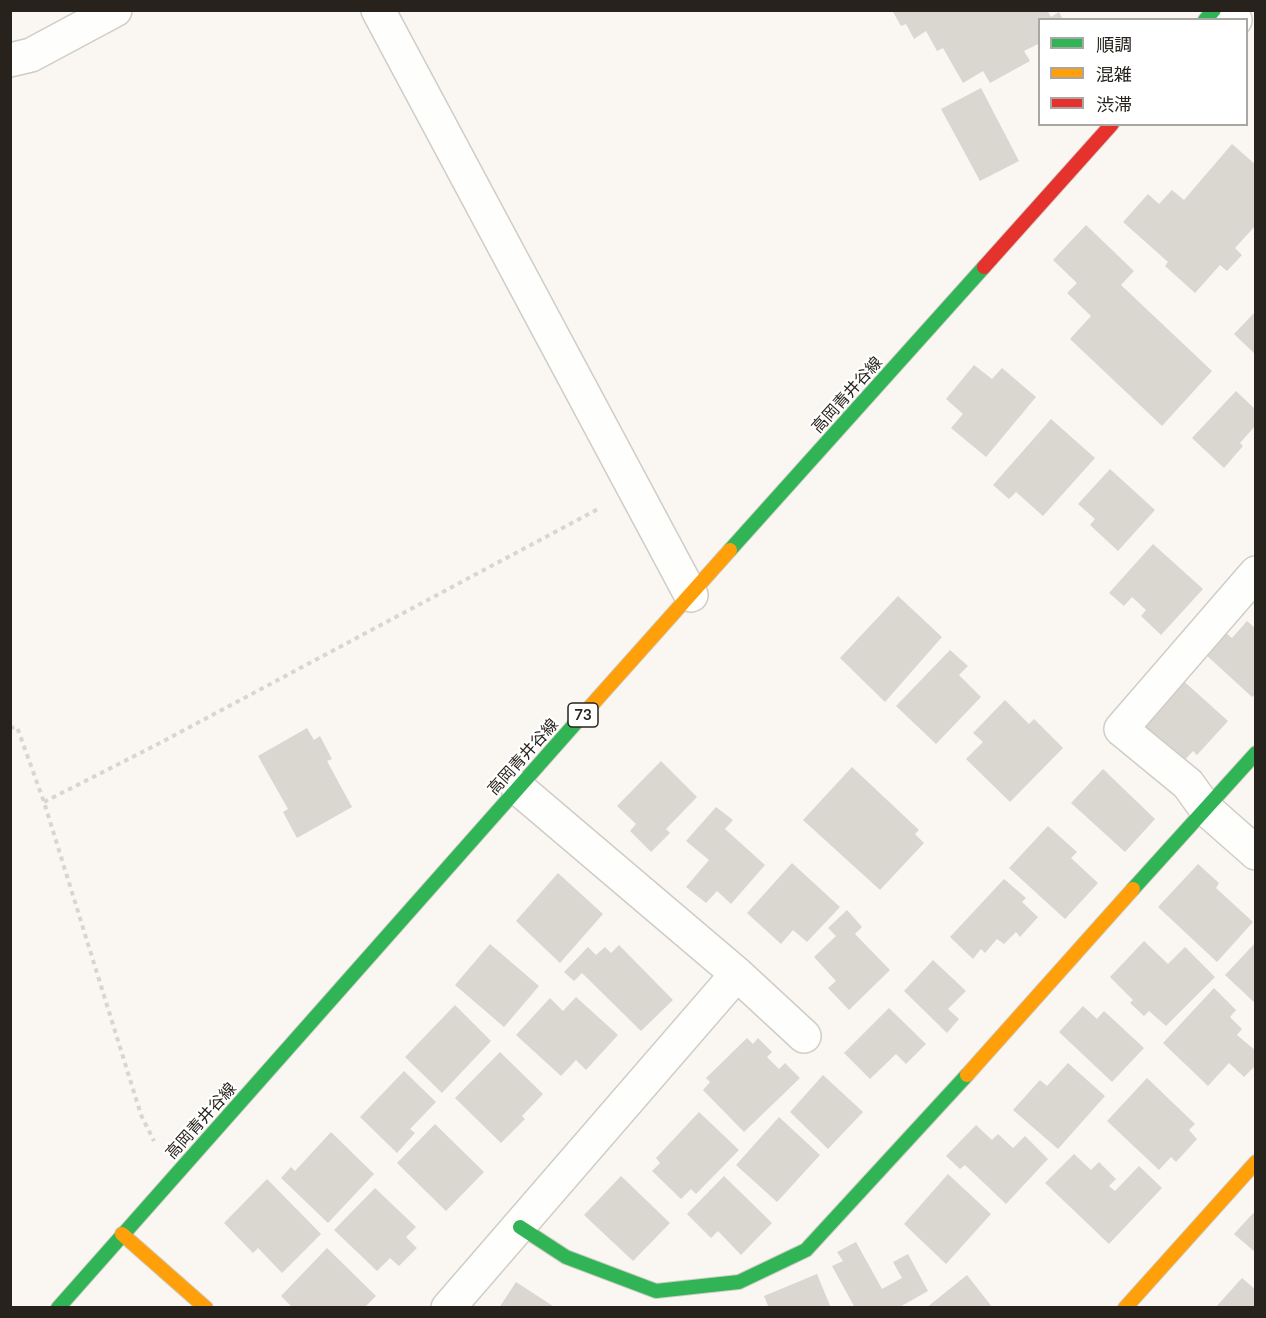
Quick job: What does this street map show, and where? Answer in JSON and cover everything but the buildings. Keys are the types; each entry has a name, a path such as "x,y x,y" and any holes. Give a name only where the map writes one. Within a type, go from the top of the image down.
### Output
{"main road":[{"name":"高岡青井谷線","path":"58,1308 518,788 1110,126"},
{"path":"520,1227 566,1257 656,1291 739,1282 806,1250 895,1155 1256,753"},
{"path":"1125,1308 1256,1162"},
{"path":"122,1234 206,1308"}],"street":[{"path":"10,60 30,55 115,10"},
{"path":"378,10 691,595"},
{"path":"1256,573 1121,729 1188,784 1206,808 1256,853"},
{"path":"518,788 737,974 804,1036"},
{"path":"448,1308 737,974"}],"path":[{"path":"44,802 158,744 635,489"},
{"path":"10,728 17,727 44,802 141,1115 174,1176"}],"traffic: fast":[{"path":"1207,18 1214,10"},
{"path":"730,550 984,267"},
{"path":"58,1308 581,717"},
{"path":"1133,889 1256,753"},
{"path":"520,1227 566,1257 656,1291 739,1282 806,1250 967,1075"}],"traffic: slow":[{"path":"581,717 730,550"},
{"path":"967,1075 1133,889"},
{"path":"1125,1308 1256,1162"},
{"path":"122,1234 206,1308"}],"traffic: jam":[{"path":"984,267 1110,126"}]}
